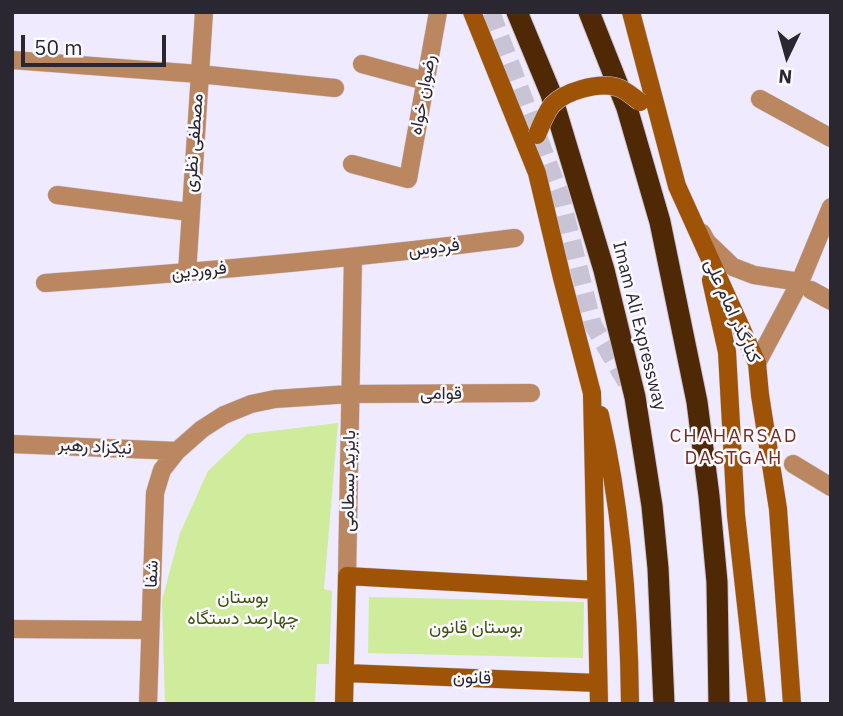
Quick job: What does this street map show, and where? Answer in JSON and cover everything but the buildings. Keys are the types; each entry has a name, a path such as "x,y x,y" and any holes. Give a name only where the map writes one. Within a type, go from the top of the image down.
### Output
{"highway":[{"name":"Imam Ali Expressway","path":"517,12 551,94 604,270 635,397 652,506 658,568 664,704"},
{"path":"589,12 627,108 656,210 697,402 717,582 719,704"}],"main road":[{"path":"472,12 537,173 609,452 626,612 630,704"},
{"name":"کنارگذر امام علی","path":"631,12 677,186 757,363 778,509 792,704"},
{"path":"537,173 537,135 553,104 575,91 596,86 615,86 640,102 668,152"},
{"path":"704,248 727,352 736,515 757,704"},
{"path":"592,393 598,704"},
{"path":"347,576 596,590"},
{"name":"بایزید بسطامی","path":"344,704 347,576"},
{"name":"قانون","path":"345,673 598,683"}],"street":[{"name":"مصطفی نظری","path":"187,273 204,12"},
{"name":"رضوان خواه","path":"352,164 408,178 438,12"},
{"path":"12,60 199,74 335,88"},
{"path":"362,64 425,81"},
{"path":"760,99 831,138"},
{"path":"677,186 707,242 733,267 754,275 806,286 831,301"},
{"path":"57,195 189,212"},
{"path":"757,363 806,286 831,207"},
{"name":"فردوس","path":"353,257 515,238"},
{"name":"فروردین","path":"45,283 353,257"},
{"name":"بایزید بسطامی","path":"347,576 353,257"},
{"name":"قوامی","path":"177,451 202,429 224,415 251,404 275,399 350,394 531,393"},
{"name":"نیکزاد رهبر","path":"12,444 177,451"},
{"name":"شفا","path":"148,704 155,493 162,470 177,451"},
{"path":"793,464 831,487"},
{"path":"12,629 149,630"}],"green space":[{"name":"بوستان چهارصد دستگاه","path":"338,423 324,589 332,591 329,664 317,664 315,704 165,704 162,600 180,533 208,471 247,434"},
{"name":"بوستان قانون","path":"369,597 584,602 583,658 368,653"}],"tunnel":[{"path":"491,12 561,197 593,325 628,385"}],"district":[{"name":"CHAHARSAD DASTGAH","path":"734,448"}]}
